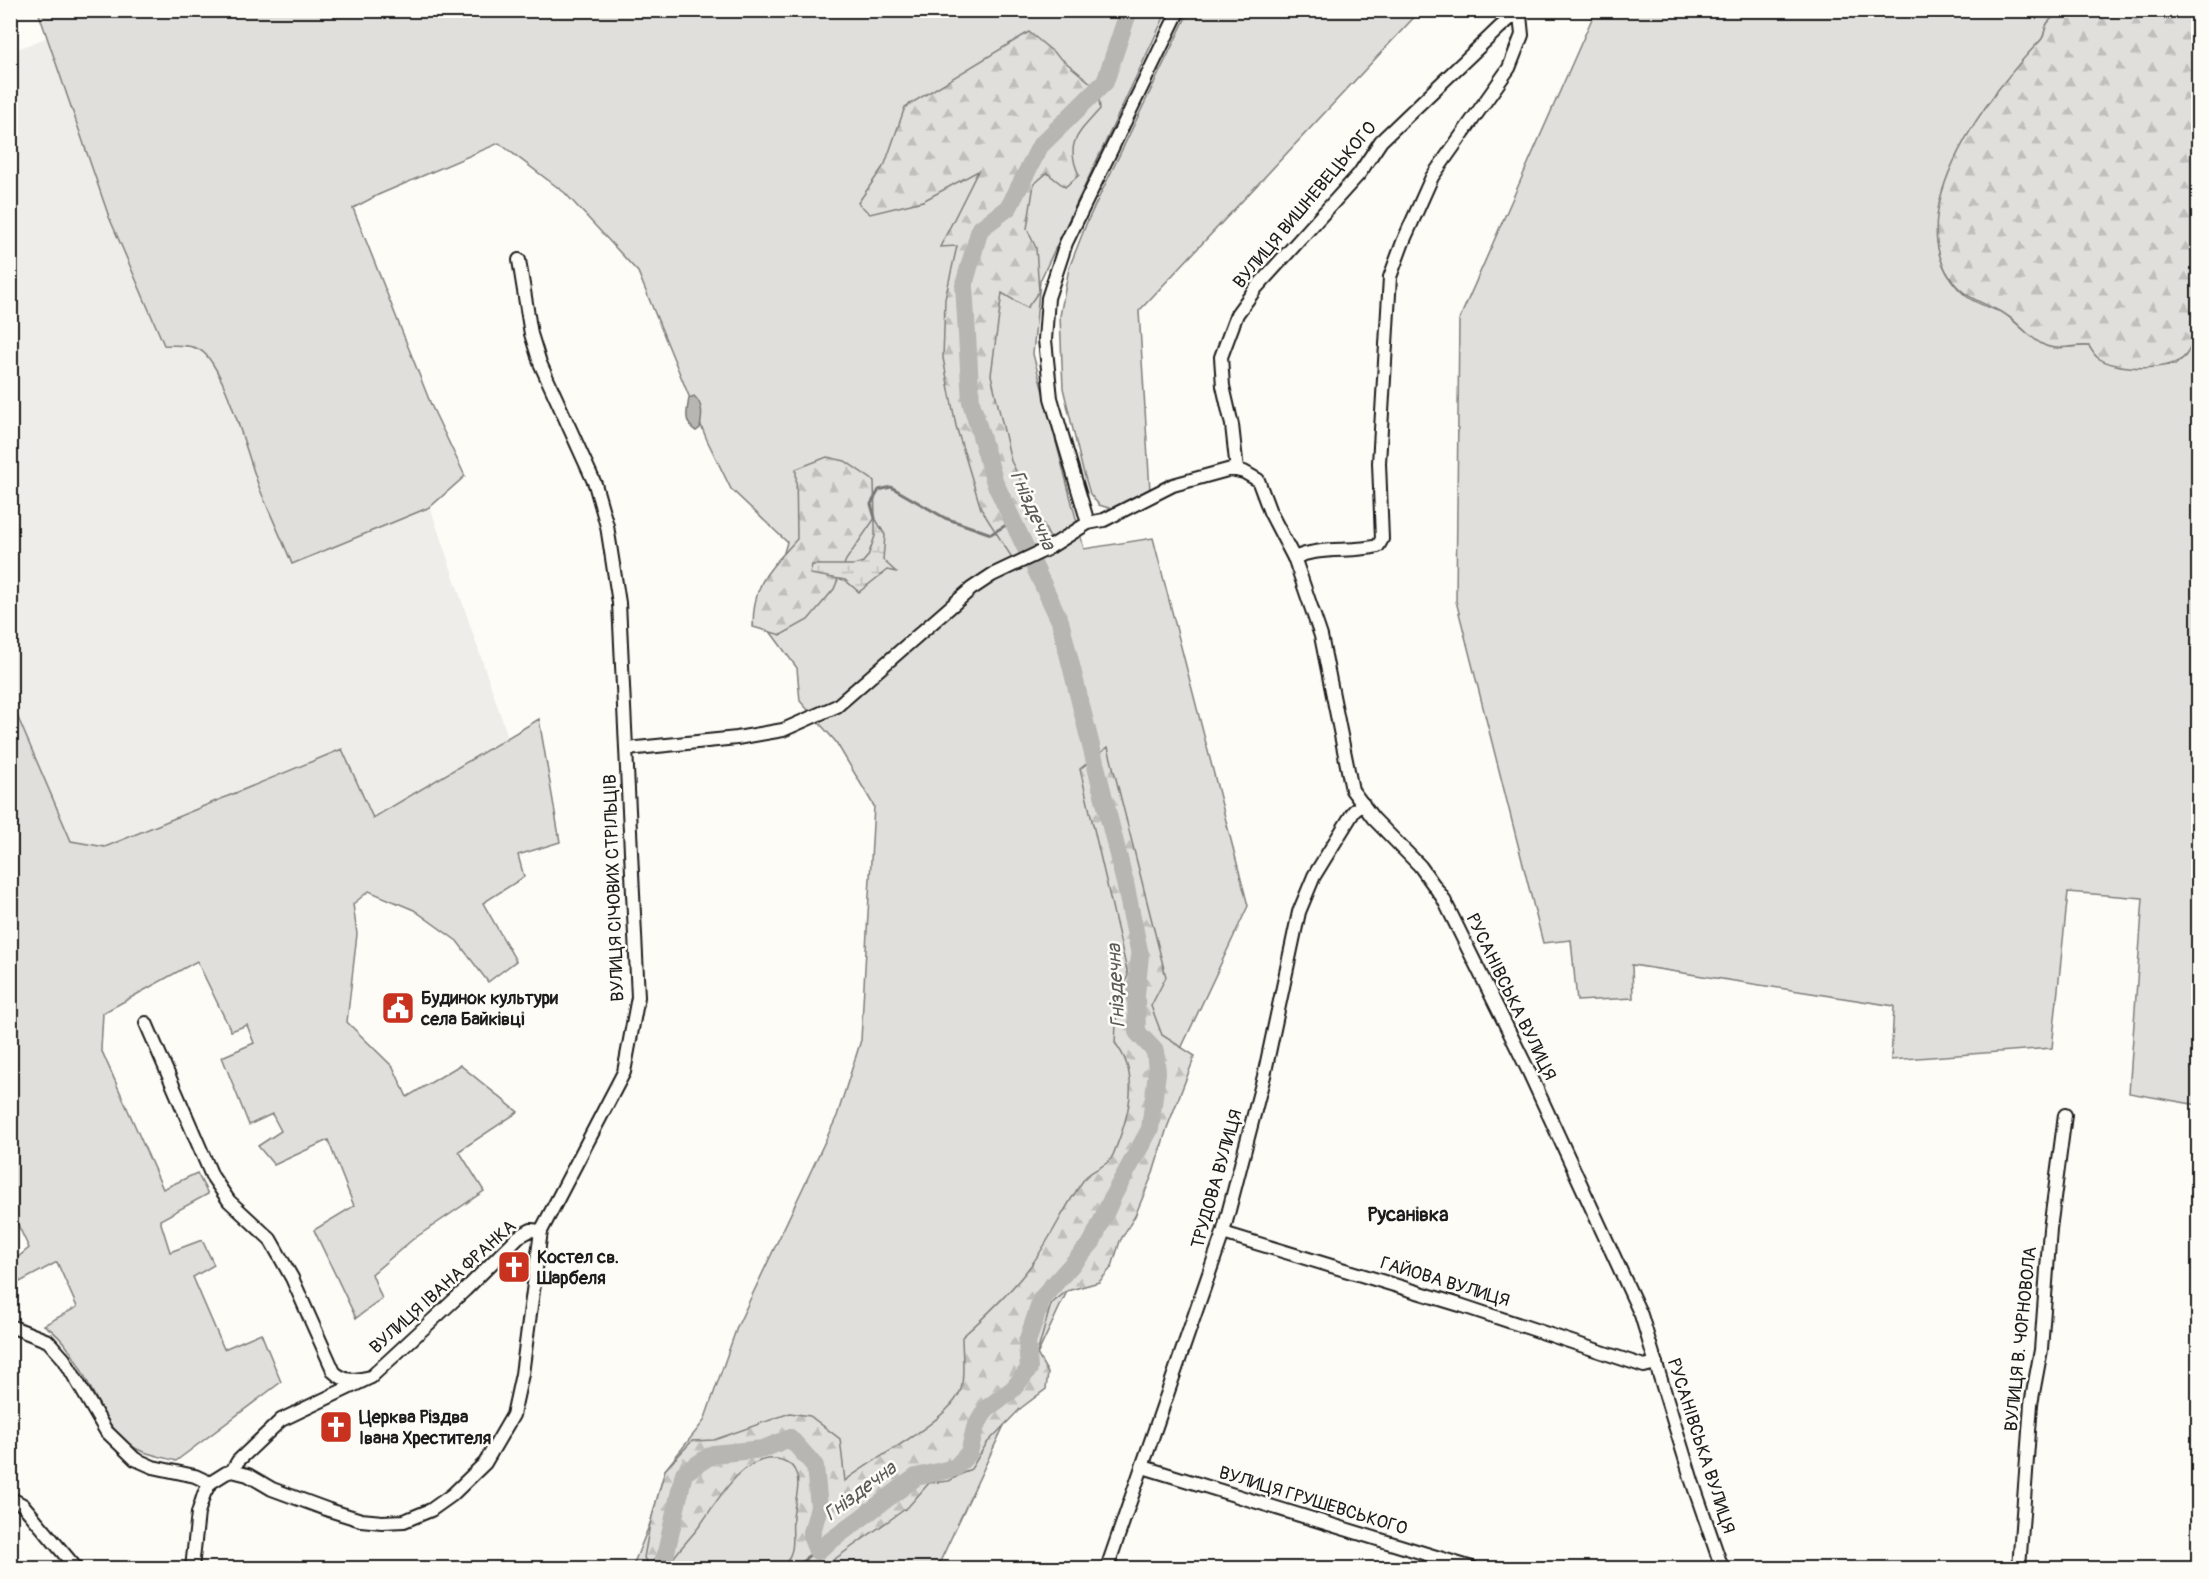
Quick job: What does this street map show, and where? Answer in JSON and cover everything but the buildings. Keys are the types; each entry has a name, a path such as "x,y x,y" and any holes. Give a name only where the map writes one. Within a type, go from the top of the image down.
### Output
{"street":[{"path":"1088,523 1051,398 1045,340 1048,298 1066,243 1179,10"},
{"name":"ВУЛИЦЯ ВИШНЕВЕЦЬКОГО","path":"1237,470 1232,425 1223,386 1221,357 1237,315 1256,288 1359,174 1381,141 1500,27 1512,17 1520,15 1522,35 1509,68 1432,177 1390,277 1379,463 1382,539 1378,546 1365,549 1304,553 1294,558"},
{"name":"ВУЛИЦЯ СІЧОВИХ СТРІЛЬЦІВ","path":"232,1471 248,1475 272,1489 361,1520 404,1521 431,1510 452,1495 486,1463 513,1415 522,1374 541,1231 624,1072 638,997 619,603 608,526 592,476 540,363 531,334 519,260"},
{"name":"ВУЛИЦЯ СІЧОВИХ СТРІЛЬЦІВ","path":"627,749 737,738 783,730 837,706 971,589 1047,549 1088,523 1104,520 1173,485 1231,469 1237,470"},
{"name":"РУСАНІВСЬКА ВУЛИЦЯ","path":"1237,470 1258,480 1270,512 1294,558 1320,636 1352,790 1420,866 1443,898 1527,1070 1641,1315 1692,1481 1722,1569"},
{"name":"ТРУДОВА ВУЛИЦЯ","path":"1107,1569 1223,1233 1264,1076 1299,912 1314,876 1354,811 1363,804"},
{"name":"ВУЛИЦЯ ІВАНА ФРАНКА","path":"146,1023 212,1176 229,1201 270,1239 291,1278 334,1372 340,1378 353,1381 371,1377"},
{"name":"ВУЛИЦЯ В. ЧОРНОВОЛА","path":"2019,1569 2031,1404 2041,1350 2050,1229 2065,1115"},
{"name":"ВУЛИЦЯ ІВАНА ФРАНКА","path":"232,1471 238,1461 281,1420 371,1377 465,1290 518,1237 531,1230 541,1231"},
{"name":"ГАЙОВА ВУЛИЦЯ","path":"1223,1233 1471,1308 1644,1366 1656,1363"},
{"path":"10,1326 48,1341 64,1359 106,1431 135,1459 153,1467 195,1476 210,1484"},
{"name":"ВУЛИЦЯ ГРУШЕВСЬКОГО","path":"1143,1467 1472,1569"},
{"path":"192,1569 198,1513 210,1484 232,1471"},
{"path":"10,1498 23,1505 76,1569"}],"shaded area":[{"path":"48,37 109,217 163,345 201,350 215,366 242,434 261,492 292,564 430,507 508,737 373,818 341,749 105,847 71,841 11,699 10,52"},
{"path":"694,396 702,411 700,428 696,431 689,424 687,416 689,398"}],"green space":[{"path":"38,11 1167,11 1040,281 1033,354 1084,549 1153,538 1248,906 937,1568 632,1568 651,1521 665,1470 704,1421 737,1327 837,1116 861,1040 874,806 836,742 800,701 797,668 764,623 787,542 731,489 707,440 638,272 565,193 499,143 353,208 432,407 465,476 430,507 292,564 261,492 227,393 218,374 200,350 187,346 164,345 109,217"},
{"path":"1189,11 1420,11 1139,311 1150,491 1112,509 1099,505 1090,494 1082,467 1063,388 1060,316 1069,268 1087,222"},
{"path":"1591,11 2060,11 2047,24 2042,38 1996,94 1954,163 1941,199 1937,235 1944,267 1970,299 2003,313 2036,338 2062,346 2089,346 2097,357 2131,367 2175,365 2186,355 2193,338 2198,307 2198,1105 2129,1093 2143,898 2068,892 2052,1048 1891,1060 1894,1006 1632,965 1633,998 1577,1001 1571,940 1543,943 1456,601 1459,320 1594,14"},
{"path":"2060,11 2198,11 2198,307 2189,351 2178,361 2168,365 2128,367 2105,362 2096,356 2089,346 2055,348 2044,345 2008,316 1963,292 1951,279 1938,250 1937,218 1944,185 1958,152 1977,119 2041,40 2047,24"},
{"path":"1029,32 1098,89 1100,109 1076,139 1073,154 1079,175 1065,187 1047,173 1034,184 1027,229 1036,248 1039,291 1027,308 1002,293 991,375 1011,461 1051,540 1016,564 981,509 956,426 943,358 945,299 957,246 940,247 978,171 923,201 870,214 858,203 885,164 905,107"},
{"path":"827,457 845,461 874,481 875,518 846,560 834,589 808,620 781,635 753,627 756,599 764,578 797,539 796,469"},
{"path":"875,518 885,535 883,560 896,572 887,570 859,592 845,580 810,574 812,565 854,565 863,562 868,556 875,536"},
{"path":"10,699 71,841 105,847 342,749 373,818 539,719 560,842 518,855 524,877 483,903 516,961 488,982 457,941 414,910 369,891 353,904 357,934 347,1022 393,1067 407,1097 460,1065 518,1112 459,1151 484,1191 412,1240 372,1274 382,1299 356,1318 314,1230 354,1206 328,1140 274,1165 258,1146 281,1131 272,1114 249,1125 222,1057 254,1043 247,1025 231,1031 197,961 103,1013 101,1049 163,1189 197,1173 208,1194 160,1220 170,1252 202,1240 214,1265 193,1277 224,1349 261,1333 281,1382 176,1461 137,1449 123,1439 111,1425 72,1353 44,1325 77,1307 57,1262 20,1282 12,1262 29,1248 10,1208"},
{"path":"1108,747 1166,977 1151,1006 1162,1035 1195,1056 1167,1128 1153,1173 1135,1216 1120,1241 1112,1267 1099,1282 1067,1291 1051,1304 1037,1354 1048,1373 1046,1389 1021,1408 987,1443 971,1469 949,1481 929,1483 908,1507 822,1568 782,1568 790,1555 793,1544 793,1517 798,1482 792,1466 777,1459 752,1464 741,1472 721,1494 667,1568 652,1568 644,1558 650,1524 665,1470 692,1441 714,1440 790,1413 810,1416 840,1439 845,1481 909,1439 942,1414 961,1389 962,1337 999,1302 1024,1274 1039,1254 1085,1178 1111,1159 1123,1127 1130,1098 1128,1069 1115,1043 1117,1006 1128,975 1080,769"}],"waterway":[{"name":"Гніздечна","path":"658,1568 665,1557 684,1473 713,1454 763,1449 790,1438 815,1466 819,1507 811,1536 817,1551 916,1477 955,1468 969,1453 975,1428 986,1409 1013,1389 1029,1369 1027,1342 1042,1298 1092,1242 1114,1194 1150,1129 1157,1072 1155,1051 1137,1032 1136,995 1140,955 1125,883 1060,621 995,483 971,402 964,285 980,229 1009,207 1040,146 1105,82 1129,10"},
{"path":"875,518 871,504 879,490 891,487 945,518 991,534 1013,521"},
{"path":"798,1568 807,1557 817,1551"}],"place":[{"name":"Будинок культури села Байківці","path":"398,1008"},
{"name":"Костел св. Шарбеля","path":"514,1267"},
{"name":"Церква Різдва Івана Хрестителя","path":"336,1427"}],"district":[{"name":"Русанівка","path":"1408,1214"}]}
